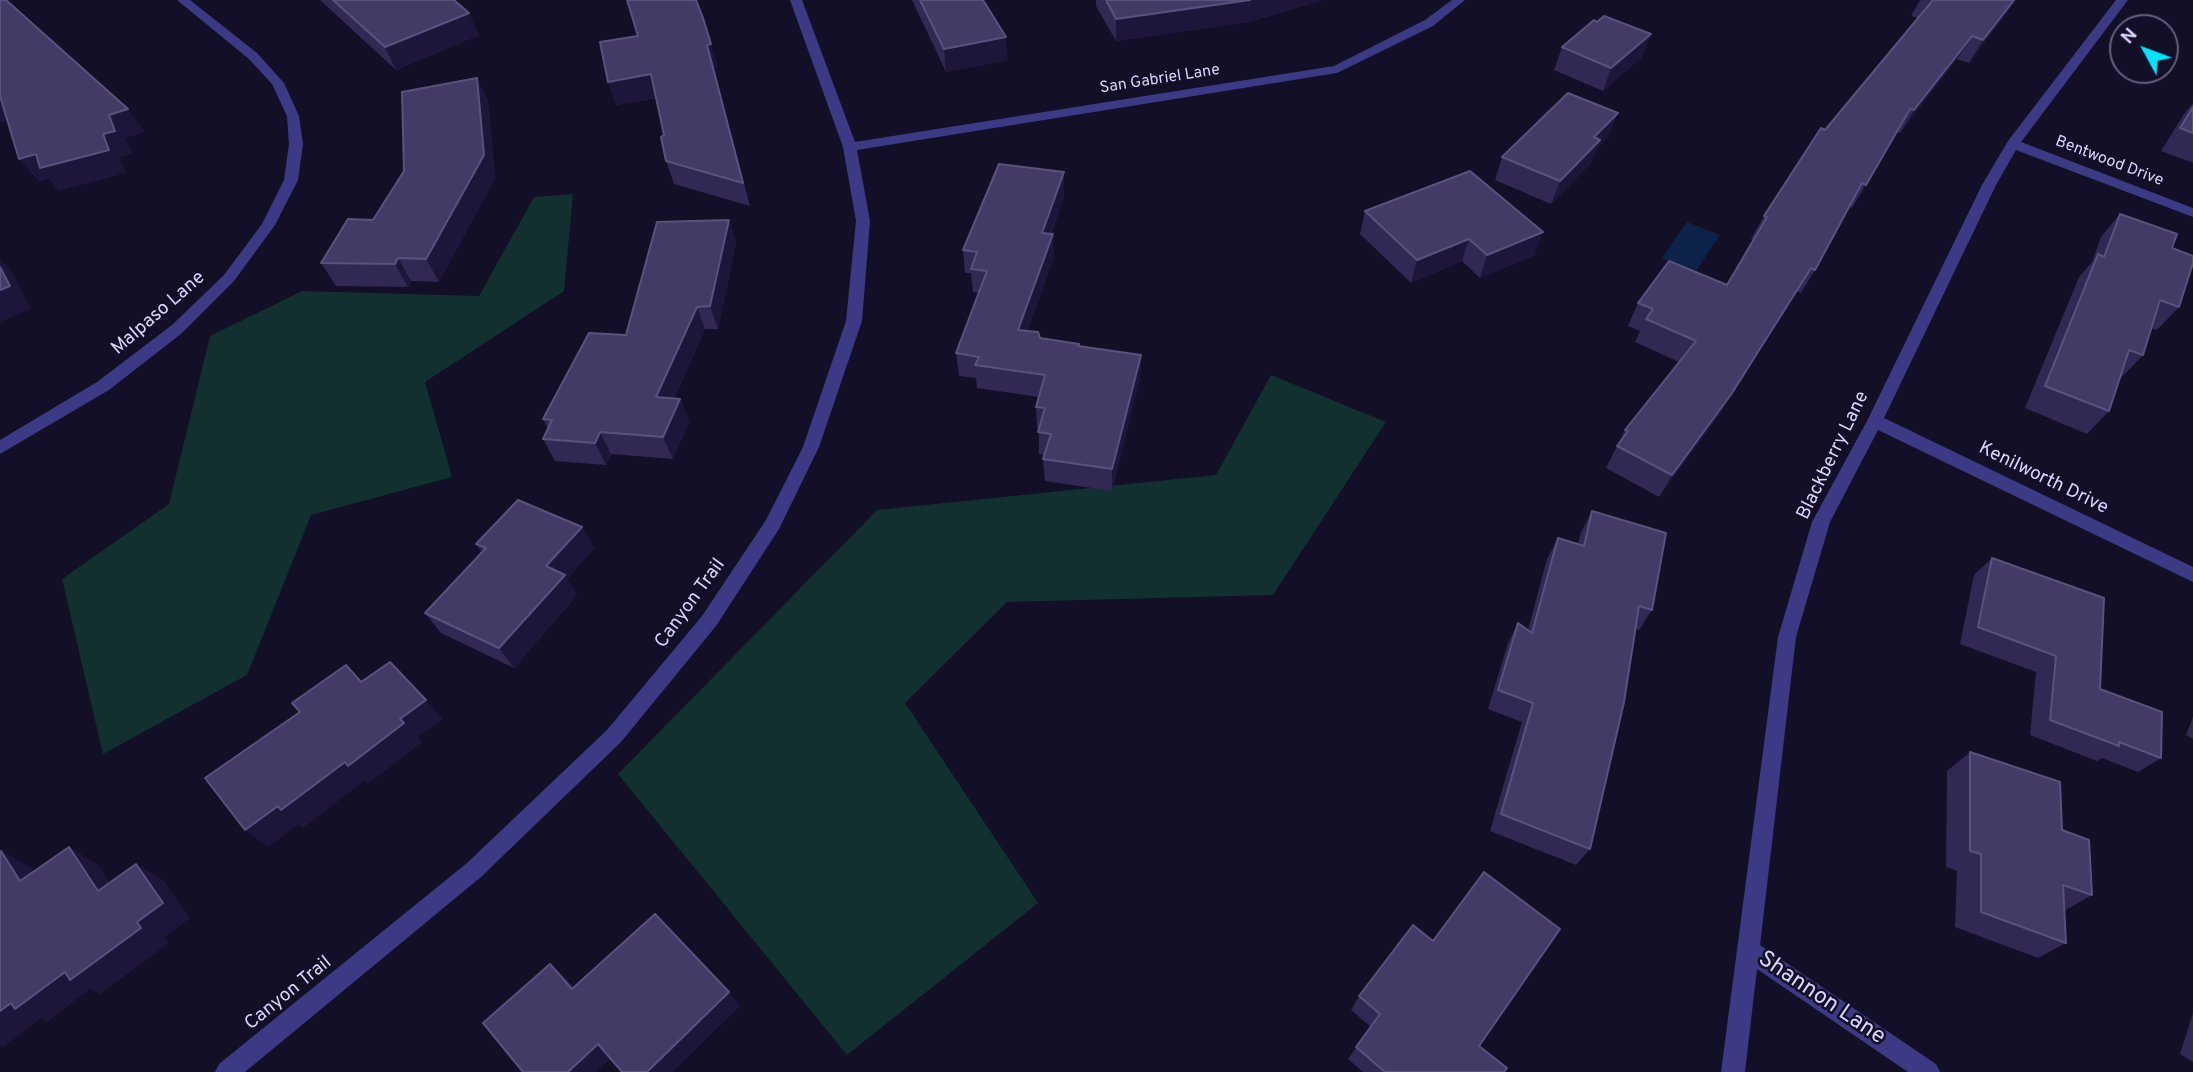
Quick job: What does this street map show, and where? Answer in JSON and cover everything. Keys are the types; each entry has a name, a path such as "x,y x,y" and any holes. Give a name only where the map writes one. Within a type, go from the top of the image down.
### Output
{"street":[{"name":"Malpaso Lane","path":"0,448 103,386 177,329 229,278 268,225 291,180 296,144 293,116 278,83 253,56 183,0"},
{"name":"Canyon Trail","path":"227,1072 474,870 614,736 709,621 773,524 811,447 854,321 863,221 850,147 796,0"},
{"name":"San Gabriel Lane","path":"850,147 1337,69 1429,23 1459,0"},
{"name":"Blackberry Lane","path":"1732,1072 1787,637 1821,522 1875,421 1989,185 2013,144 2122,0"},
{"name":"Bentwood Drive","path":"2013,144 2193,213"},
{"name":"Kenilworth Drive","path":"1875,421 2193,575"},
{"name":"Shannon Lane","path":"1748,950 1928,1072"}],"green space":[{"path":"573,194 564,291 425,382 452,477 311,515 247,675 103,754 62,579 169,504 210,336 302,291 479,296 534,197"},
{"path":"1271,375 1386,422 1273,595 1007,602 905,703 1038,903 847,1055 618,774 877,510 1216,475"}],"water":[{"path":"1687,222 1720,235 1696,271 1662,258"}],"building":[{"path":"0,0 6,0 128,109 109,115 115,131 103,134 109,150 40,168 36,154 19,159 0,96"},
{"path":"333,0 454,0 469,13 385,47"},
{"path":"627,0 696,0 711,44 707,45 743,183 666,161 661,137 664,135 651,74 608,82 600,42 638,36"},
{"path":"920,0 983,0 1006,37 944,49"},
{"path":"1106,0 1250,0 1116,19"},
{"path":"1933,0 2014,0 1983,40 1972,36 1914,110 1910,109 1866,185 1862,183 1815,270 1811,268 1732,393 1672,475 1617,446 1628,431 1625,430 1696,341 1646,319 1653,309 1638,303 1669,261 1727,285 1767,217 1764,216 1821,128 1825,130"},
{"path":"1604,16 1651,34 1611,68 1562,47 1594,20 1597,22"},
{"path":"477,78 484,155 426,259 398,258 395,264 321,263 348,219 373,220 404,171 402,92"},
{"path":"1568,93 1618,113 1594,137 1600,140 1560,181 1502,157"},
{"path":"2193,107 2193,133 2180,128"},
{"path":"999,164 1064,172 1042,233 1053,234 1018,330 1038,332 1040,338 1079,344 1078,346 1141,355 1112,469 1043,459 1051,434 1038,432 1045,408 1036,407 1045,375 975,365 979,357 956,353 987,271 971,269 977,252 963,250"},
{"path":"1470,171 1543,232 1487,255 1469,239 1417,260 1365,211"},
{"path":"2120,214 2177,234 2172,248 2193,256 2193,263 2179,307 2160,300 2143,355 2129,350 2109,411 2045,386 2098,254 2104,257"},
{"path":"729,220 710,306 697,307 656,397 680,399 663,437 600,432 595,443 543,439 552,420 543,419 589,333 626,335 657,222"},
{"path":"0,267 10,286 0,290"},
{"path":"518,500 582,527 546,566 565,575 499,648 425,613 486,548 476,544"},
{"path":"1592,511 1666,533 1652,610 1639,606 1624,702 1590,849 1501,814 1533,703 1498,690 1518,623 1532,633 1558,538 1584,546"},
{"path":"1992,558 2104,598 2100,689 2162,712 2161,758 2119,742 2119,746 2050,720 2056,656 1978,627"},
{"path":"390,662 426,700 400,719 404,723 348,766 345,762 281,810 278,806 245,830 205,778 300,712 292,703 346,665 361,682"},
{"path":"1970,752 2060,782 2062,830 2089,840 2092,895 2063,885 2066,943 1981,912 1981,854 1970,851"},
{"path":"69,847 98,891 136,864 163,903 137,922 141,928 70,980 65,972 15,1009 11,1003 0,1011 0,852 20,881"},
{"path":"1484,872 1560,929 1479,1046 1507,1068 1504,1072 1385,1072 1356,1047 1380,1014 1359,996 1413,925 1433,941"},
{"path":"655,914 729,992 647,1072 622,1072 598,1044 568,1072 523,1072 483,1023 550,964 572,989"}]}
